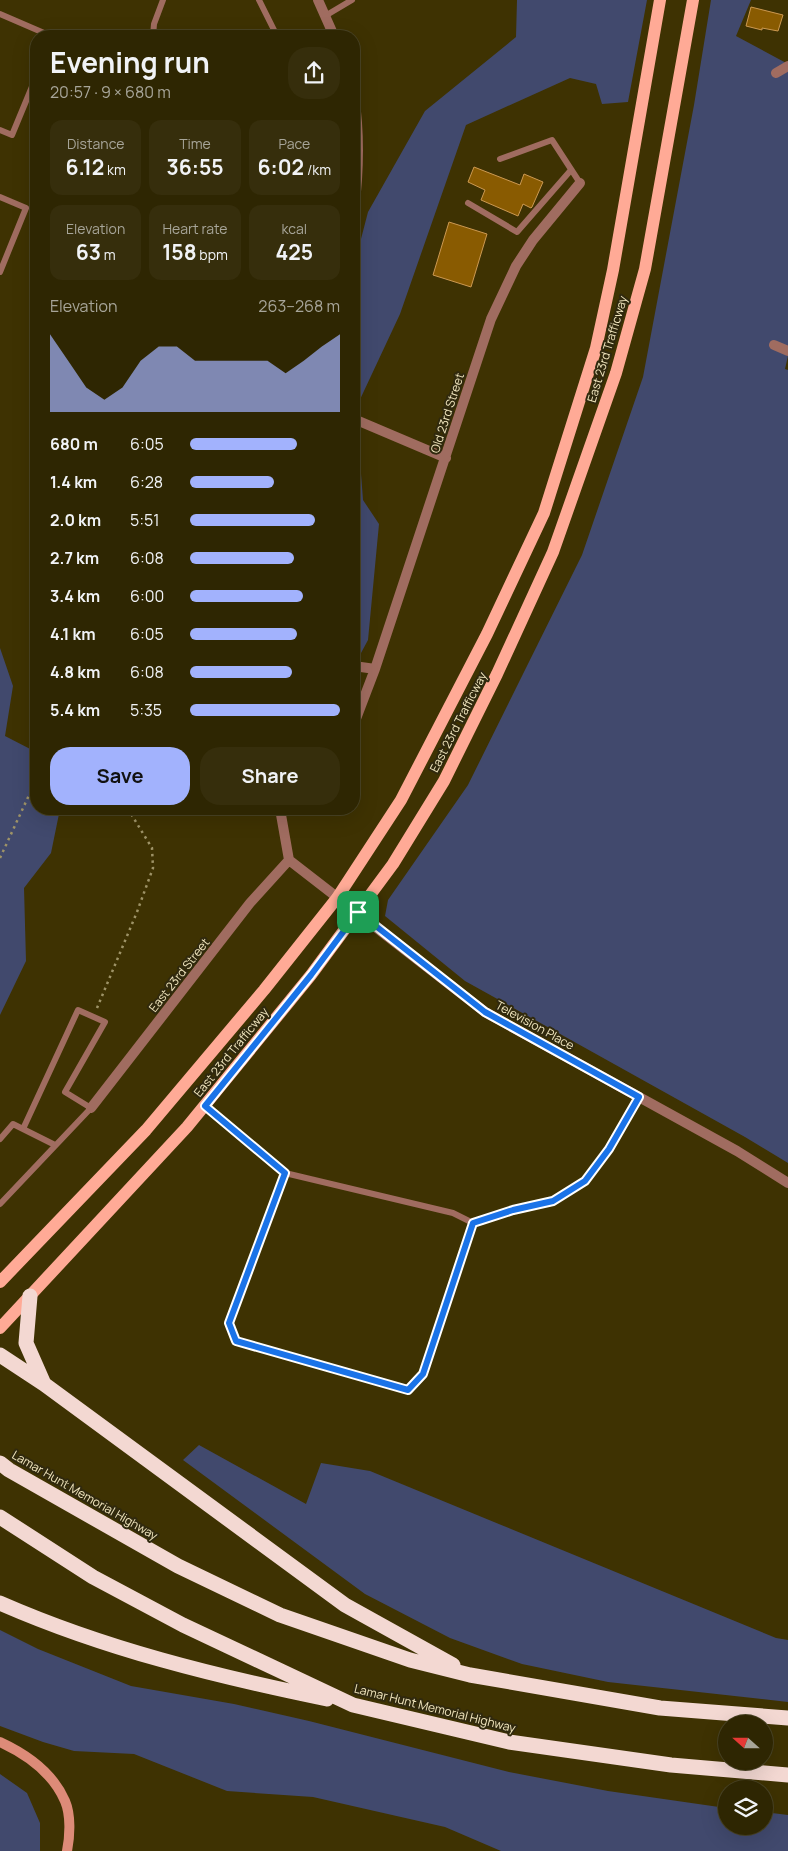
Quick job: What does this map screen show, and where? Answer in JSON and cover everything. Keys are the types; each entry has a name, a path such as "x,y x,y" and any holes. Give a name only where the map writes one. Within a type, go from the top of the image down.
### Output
{"highway":[{"path":"30,1296 26,1343 44,1384"},
{"path":"0,1355 44,1384 345,1605 470,1674"},
{"name":"Lamar Hunt Memorial Highway","path":"0,1464 178,1566 280,1615 410,1660 470,1674 660,1708 788,1718"},
{"name":"Lamar Hunt Memorial Highway","path":"0,1517 93,1577 175,1621 353,1704 509,1742 671,1765 788,1775"},
{"path":"0,1603 121,1650 264,1686 353,1704"}],"main road":[{"name":"East 23rd Trafficway","path":"0,1282 146,1130 264,990 337,898 401,800 487,634 544,512 596,348 613,270 660,0"},
{"name":"East 23rd Trafficway","path":"0,1328 205,1106 311,975 358,912 393,864 444,780 497,674 553,552 616,374 645,269 694,0"},
{"path":"0,1742 35,1762 58,1788 66,1802 70,1834 67,1851"}],"street":[{"path":"318,0 332,30"},
{"path":"776,73 788,66"},
{"name":"Old 23rd Street","path":"375,668 481,350 503,292 532,240 580,183"},
{"path":"774,345 788,351"},
{"path":"360,422 446,458"},
{"path":"360,667 375,668 360,708"},
{"path":"281,815 289,860"},
{"name":"Television Place","path":"289,860 485,1012 737,1151 788,1183"},
{"name":"East 23rd Street","path":"91,1108 250,903 289,860"}],"lane":[{"path":"154,30 154,24 163,0"},
{"path":"259,0 274,30"},
{"path":"326,16 352,0"},
{"path":"0,14 37,30"},
{"path":"0,130 12,135 30,92"},
{"path":"500,159 552,140 580,183"},
{"path":"468,203 517,232 571,170"},
{"path":"0,197 26,208 0,272"},
{"path":"0,1204 91,1108 65,1092 105,1022 78,1010 23,1129"},
{"path":"205,1106 285,1173 453,1213 473,1223 513,1210 553,1201 585,1181 609,1149 639,1097"},
{"path":"0,1139 13,1124 55,1145"},
{"path":"285,1173 229,1323 236,1341 408,1390 423,1374 473,1223"}],"path":[{"path":"0,858 30,793"},
{"path":"94,1017 153,868 152,848 132,815"}],"shaded area":[{"path":"517,0 647,0 628,102 602,104 596,84 570,78 466,125 400,314 360,399 360,243 368,212 425,111 516,37"},
{"path":"711,0 751,0 736,36 788,64 788,356 785,369 788,370 788,1163 745,1137 465,981 385,916 388,900 468,785 582,555 643,377 694,105"},
{"path":"360,461 363,500 379,524 368,640 361,653"},
{"path":"0,648 13,686 5,736 30,749 30,815 59,815 51,853 24,888 26,961 0,1015"},
{"path":"199,1445 306,1504 321,1463 370,1471 776,1638 788,1640 788,1702 608,1682 522,1664 450,1638 365,1594 183,1460"},
{"path":"0,1630 38,1649 131,1686 234,1704 309,1721 509,1772 608,1791 718,1807 718,1835 773,1835 773,1813 788,1815 788,1851 501,1851 445,1827 313,1797 227,1791 134,1754 74,1751 0,1726"},
{"path":"0,1774 27,1793 40,1823 40,1851 0,1851"}],"building":[{"path":"751,7 783,15 778,31 746,26"},
{"path":"474,167 520,185 524,174 543,182 532,207 523,204 518,216 481,200 485,190 468,182"},
{"path":"449,222 487,234 471,287 433,275"}],"route":[{"path":"358,912 485,1012 639,1097 609,1149 585,1181 553,1201 513,1210 473,1223 423,1374 408,1390 236,1341 229,1323 285,1173 205,1106 311,975 358,912"}]}
